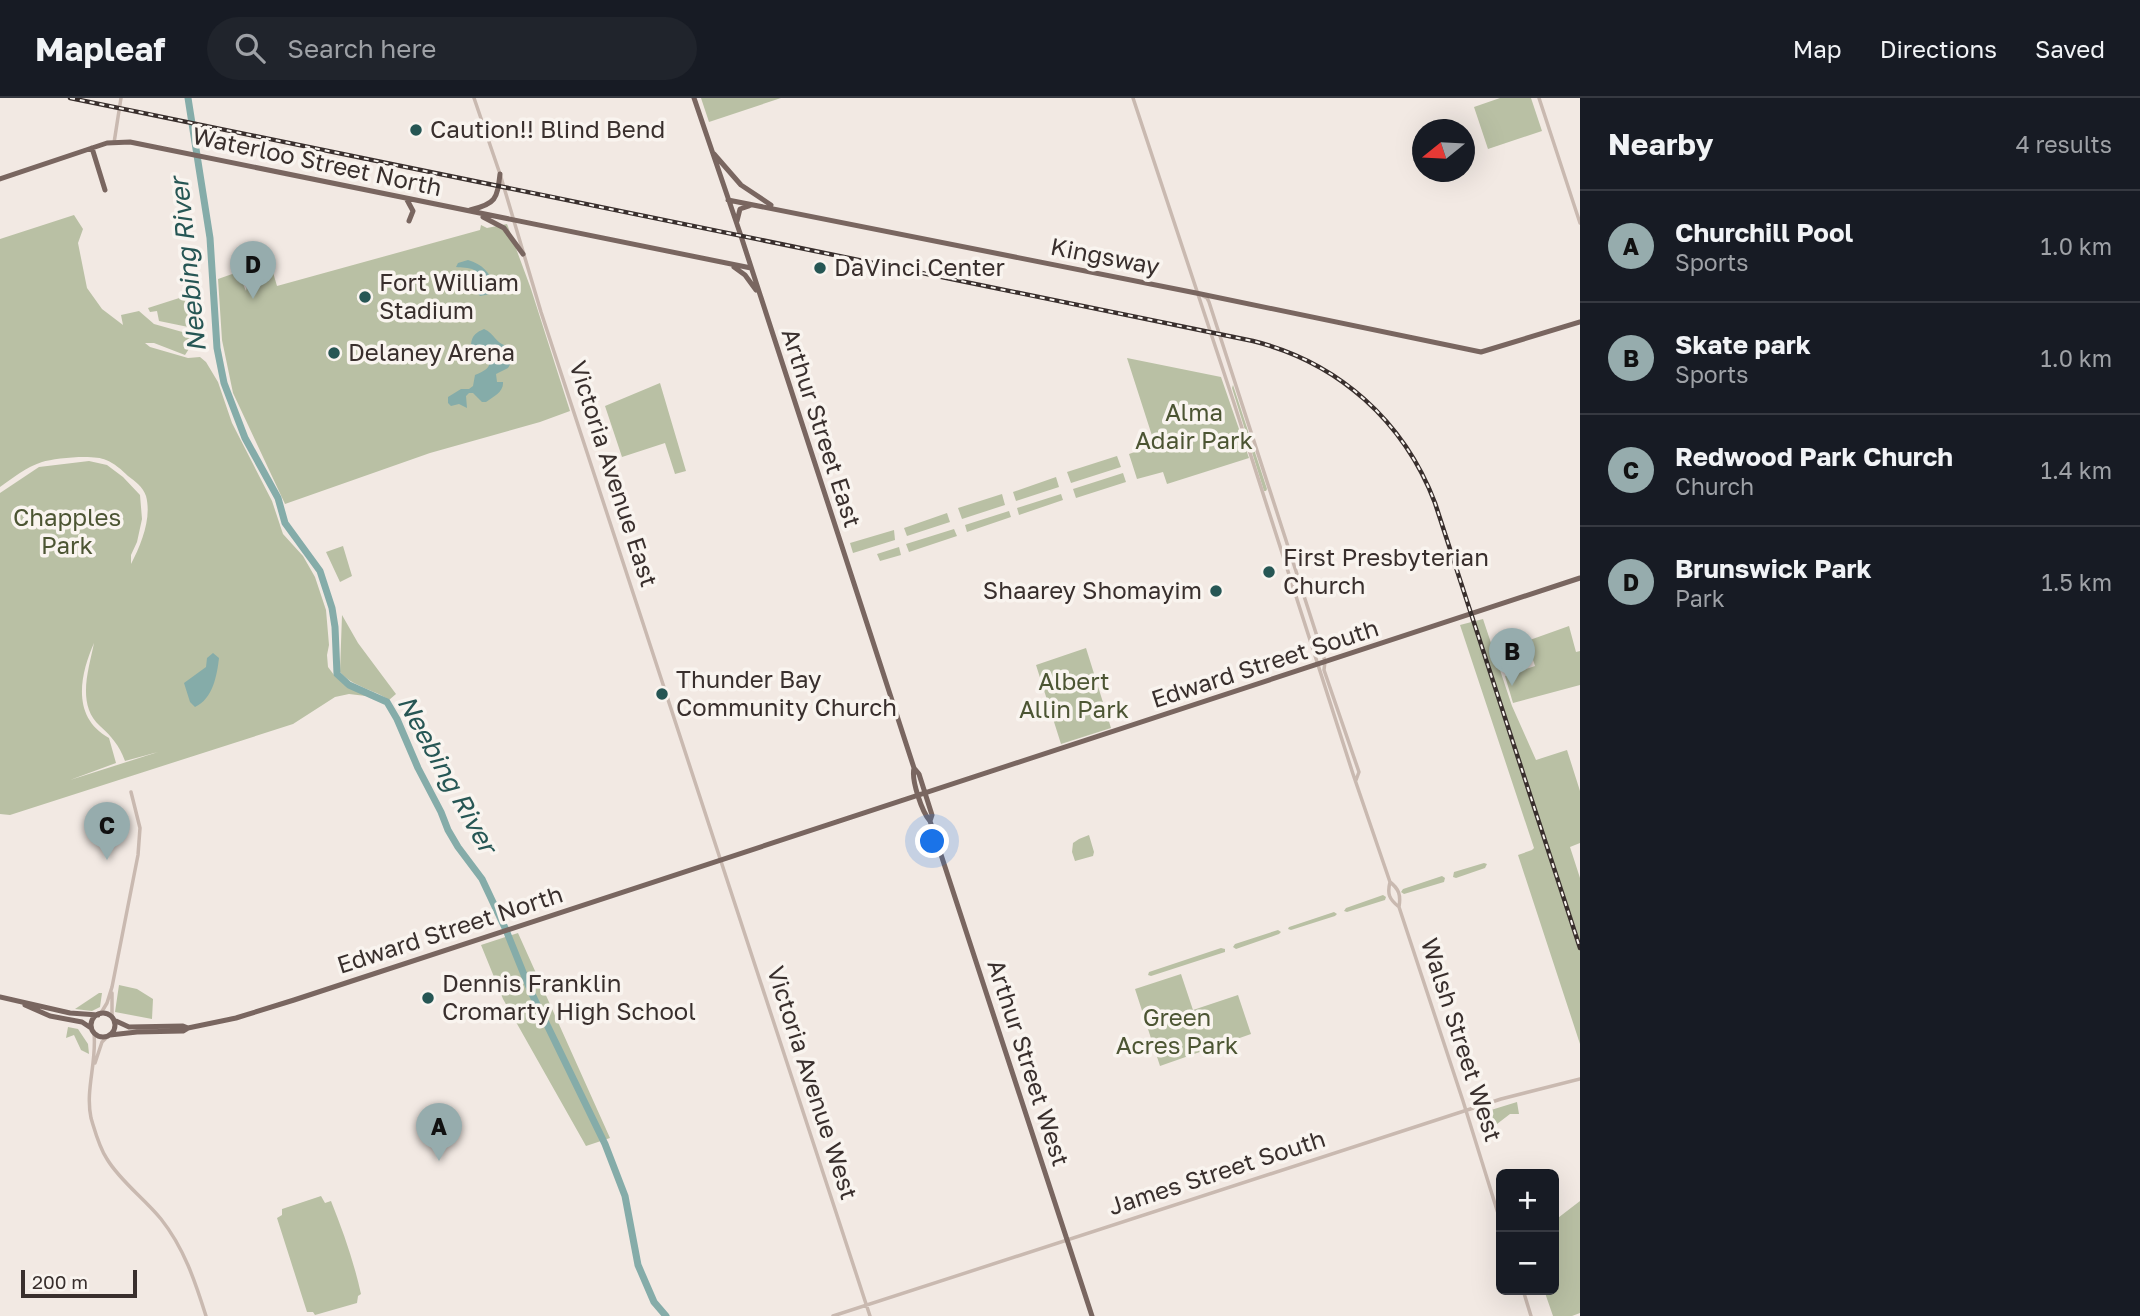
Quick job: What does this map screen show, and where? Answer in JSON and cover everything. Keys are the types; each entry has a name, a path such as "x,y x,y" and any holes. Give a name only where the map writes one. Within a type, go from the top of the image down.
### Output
{"main road":[{"name":"Arthur Street East","path":"694,98 914,768 919,774 922,795"},
{"name":"Waterloo Street North","path":"0,179 107,143 130,142 751,268"},
{"path":"92,148 105,190"},
{"path":"710,149 737,181 777,208"},
{"path":"467,211 493,201 497,193 499,174"},
{"path":"406,198 413,211 409,221"},
{"name":"Kingsway","path":"728,200 1474,351 1489,351 1580,323"},
{"path":"737,224 738,213 748,205 777,208"},
{"path":"467,211 504,228 523,254"},
{"path":"732,265 745,275 761,300"},
{"name":"Edward Street South","path":"722,860 1580,578"},
{"name":"Arthur Street West","path":"922,795 932,815 930,821 1093,1316"},
{"name":"Edward Street North","path":"108,1036 183,1031 236,1018 722,860"},
{"path":"0,997 69,1013 100,1014 113,1018 114,1030 108,1036 100,1037 82,1022 41,1013 23,1003"},
{"path":"93,1031 92,1021 100,1014"},
{"name":"Edward Street North","path":"113,1018 129,1027 188,1028"}],"street":[{"path":"114,143 121,98"},
{"name":"Victoria Avenue East","path":"474,98 722,860"},
{"path":"1133,98 1196,293 1322,663"},
{"path":"1539,98 1580,223"},
{"path":"1196,293 1207,298 1209,302 1322,663"},
{"name":"Walsh Street West","path":"1322,663 1356,780 1390,881 1388,891 1391,901 1399,907"},
{"path":"100,1014 112,987 138,855 140,828 131,792"},
{"name":"Victoria Avenue West","path":"722,860 793,1086 870,1316"},
{"name":"Walsh Street West","path":"1390,881 1398,888 1401,897 1399,907 1496,1207"},
{"path":"112,987 113,1018"},
{"path":"93,1031 94,1065"},
{"path":"108,1036 102,1042 88,1092 91,1116 104,1154 162,1220 180,1248 188,1262 206,1316"},
{"name":"James Street South","path":"833,1316 1465,1110 1580,1079"},
{"path":"1525,1295 1531,1316"}],"green space":[{"path":"701,98 781,98 709,122"},
{"path":"1500,98 1531,98 1542,131 1488,149 1474,107"},
{"name":"Chapples Park","path":"74,215 83,229 78,243 87,288 102,309 123,325 121,315 139,311 154,324 196,338 185,355 154,343 145,343 150,347 188,358 200,357 206,362 218,382 232,423 272,501 283,534 303,556 315,577 326,610 328,667 334,675 337,674 349,684 371,694 335,697 293,724 10,815 0,814 0,493 39,467 89,461 107,465 140,495 142,519 131,555 131,564 142,540 148,513 146,496 141,487 115,465 100,458 74,457 42,462 0,487 0,239","holes":["94,643 86,686 88,707 93,717 115,742 125,761 158,752 70,780 116,763 109,738 97,729 84,707 82,695 85,668"]},
{"path":"507,224 570,411 430,453 285,504 233,393 222,340 218,279 238,272 246,291 248,278 270,268 277,286 480,230 481,225 487,228"},
{"path":"198,292 198,329 159,321 157,311 150,312 148,308"},
{"name":"Alma Adair Park","path":"1127,358 1221,377 1249,458 1167,484 1163,472 1137,479 1129,454 1155,445"},
{"path":"660,383 686,471 675,474 665,443 622,457 605,406"},
{"path":"1233,385 1267,489 1266,491 1264,491"},
{"path":"1117,456 1121,467 1071,483 1067,472"},
{"path":"1123,473 1126,482 1076,498 1073,489"},
{"path":"1056,477 1059,487 1016,501 1013,492"},
{"path":"1002,494 1005,505 962,519 958,508"},
{"path":"1061,494 1063,500 1019,515 1017,508"},
{"path":"1009,511 1011,517 967,532 965,525"},
{"path":"947,513 950,522 907,536 904,528"},
{"path":"954,529 957,536 909,552 906,544"},
{"path":"894,530 895,540 853,553 850,543"},
{"path":"343,546 352,576 340,582 326,552"},
{"path":"899,547 901,555 880,561 877,554"},
{"path":"342,615 358,643 396,694 389,700 351,681 340,672"},
{"path":"1483,619 1512,706 1536,760 1567,750 1580,791 1580,843 1570,847 1580,878 1580,1044 1518,855 1534,848 1460,625"},
{"path":"1569,626 1576,652 1580,651 1580,685 1513,703 1505,676 1535,666 1527,641"},
{"name":"Albert Allin Park","path":"1086,648 1111,728 1061,744 1036,665"},
{"path":"1089,835 1093,856 1075,861 1073,843"},
{"path":"1487,864 1485,868 1453,877 1454,872"},
{"path":"1442,876 1445,878 1444,882 1404,894 1401,892 1403,889"},
{"path":"1383,895 1385,900 1344,911 1346,908"},
{"path":"1334,912 1337,914 1335,916 1288,929 1289,927"},
{"path":"1278,930 1281,932 1279,934 1236,949 1233,947 1235,944"},
{"path":"518,933 610,1138 586,1146 503,999 481,945"},
{"path":"1221,948 1225,949 1225,952 1148,975 1149,972"},
{"name":"Green Acres Park","path":"1181,974 1193,1010 1238,995 1251,1034 1160,1066 1135,989"},
{"path":"119,985 137,989 153,999 152,1019 115,1012"},
{"path":"102,993 100,1007 92,1011 75,1009"},
{"path":"68,1027 78,1029 88,1044 89,1054 81,1050 74,1035 66,1038"},
{"path":"1517,1102 1519,1114 1510,1114 1497,1124 1495,1132 1485,1136 1478,1114"},
{"path":"321,1196 325,1203 331,1201 361,1294 357,1303 315,1315 313,1312 307,1312 277,1218 282,1215 282,1209"},
{"path":"1580,1201 1580,1313 1572,1316 1553,1316 1546,1295 1559,1295 1559,1217"}],"water":[{"path":"468,260 488,273 494,287 490,294 480,296 477,289 479,276 474,270 456,267 458,263"},
{"path":"484,329 507,346 514,358 508,368 496,374 497,382 503,382 502,389 486,402 469,393 466,396 467,408 459,404 451,406 448,397 461,389 469,389 473,386 475,375 488,368 488,360 471,344 475,334"},
{"path":"213,653 219,658 213,686 206,698 195,707 190,702 184,683 206,667 207,658"}],"waterway":[{"name":"Neebing River","path":"188,98 210,238 217,348 224,383 245,438 278,498 285,523 320,571 332,608 337,674 349,685 387,702 448,830 482,879 531,992 605,1144 625,1196 638,1265 654,1302 666,1316"}],"railway":[{"path":"70,98 1253,341 1313,364 1364,399 1386,421 1422,473 1435,503 1580,948"}],"place":[{"name":"Caution!! Blind Bend","path":"416,130"},
{"name":"DaVinci Center","path":"820,268"},
{"name":"Fort William Stadium","path":"365,297"},
{"name":"Brunswick Park","path":"253,299"},
{"name":"Delaney Arena","path":"334,353"},
{"name":"First Presbyterian Church","path":"1269,572"},
{"name":"Shaarey Shomayim","path":"1216,591"},
{"name":"Skate park","path":"1512,686"},
{"name":"Thunder Bay Community Church","path":"662,694"},
{"name":"Redwood Park Church","path":"107,860"},
{"name":"Dennis Franklin Cromarty High School","path":"428,998"},
{"name":"Churchill Pool","path":"439,1161"}]}
